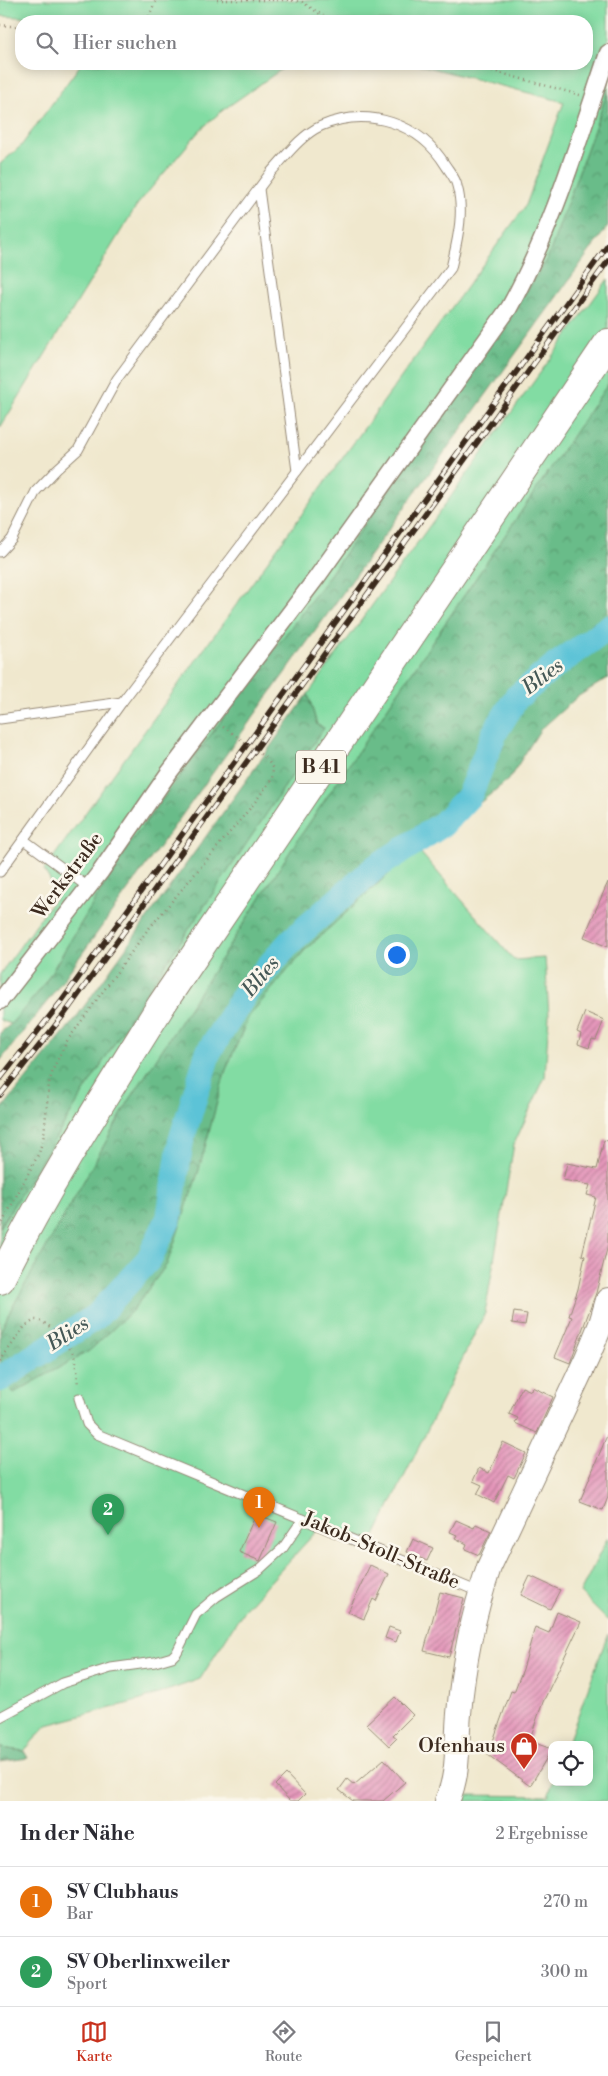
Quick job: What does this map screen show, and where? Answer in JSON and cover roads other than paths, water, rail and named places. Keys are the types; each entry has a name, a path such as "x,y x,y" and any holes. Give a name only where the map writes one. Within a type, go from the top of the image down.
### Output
{"highway":[{"name":"B 41","path":"0,1280 59,1172 162,1004 608,343"}],"main road":[{"name":"Jakob-Stoll-Straße","path":"447,1801 452,1789 458,1756 459,1715 466,1655 489,1567 583,1367 605,1326 608,1300"}],"street":[{"name":"Werkstraße","path":"0,1001 88,887 168,774 317,577 509,308 527,276 544,236 608,53"}],"lane":[{"path":"0,552 12,539 36,491 78,450 118,379 271,172 297,144 320,127 350,118 382,119 406,127 428,142 457,184 461,213 457,242 450,268 122,702 0,872"},
{"path":"259,189 297,471"},
{"path":"0,719 122,702"},
{"path":"24,840 88,887"},
{"name":"Jakob-Stoll-Straße","path":"79,1398 88,1424 97,1434 481,1593"},
{"path":"0,1717 63,1682 111,1668 155,1662 172,1656 178,1652 196,1614 216,1598 259,1570 283,1548 303,1519"}],"waterway":[{"name":"Blies","path":"0,1379 97,1316 149,1259 169,1218 181,1141 208,1053 246,992 292,940 376,867 443,824 469,796 495,732 516,698 552,668 608,628"}],"railway":[{"path":"0,1079 61,1002 608,245"},
{"path":"0,1095 66,1012 608,261"}],"place":[{"name":"SV Clubhaus","path":"259,1528"},
{"name":"SV Oberlinxweiler","path":"108,1535"},
{"name":"Ofenhaus","path":"524,1770"}]}
